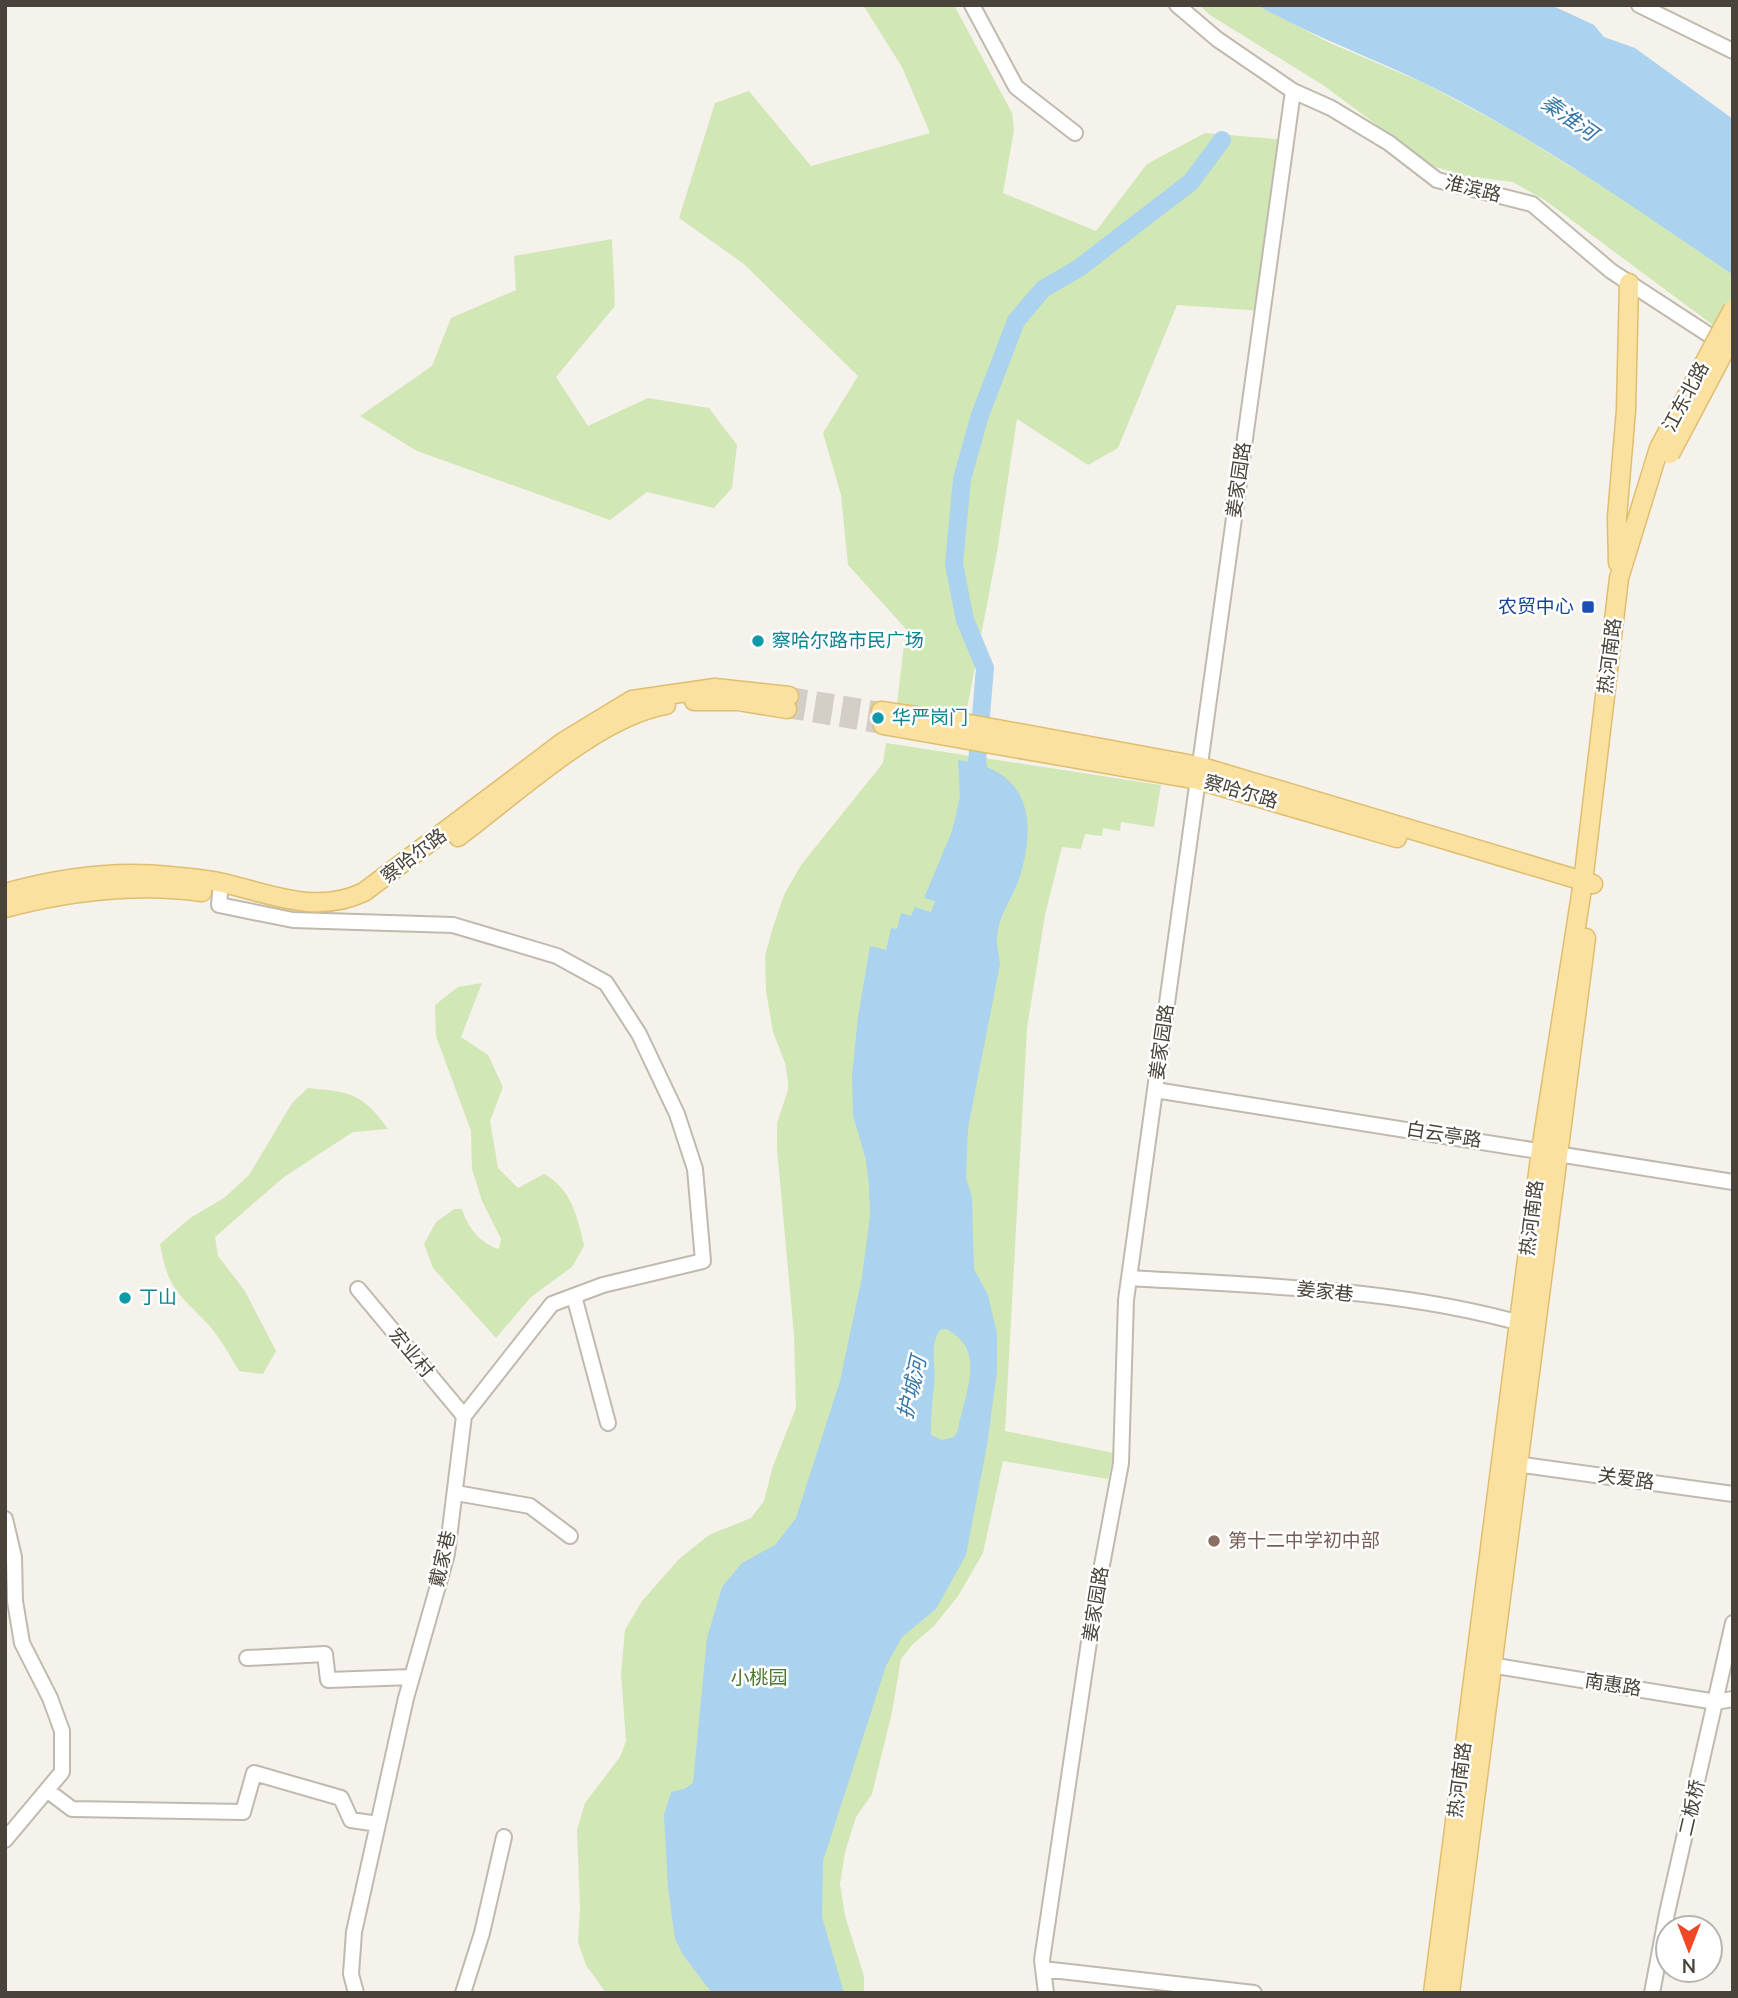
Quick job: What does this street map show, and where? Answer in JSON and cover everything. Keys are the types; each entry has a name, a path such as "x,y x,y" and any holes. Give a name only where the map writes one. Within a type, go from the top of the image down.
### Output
{"main road":[{"path":"1619,578 1617,517 1626,410 1629,283"},
{"name":"江东北路","path":"1665,451 1733,309"},
{"name":"江东北路","path":"1665,451 1733,335"},
{"name":"热河南路","path":"1588,888 1619,578 1665,451"},
{"name":"热河南路","path":"1433,1993 1484,1664 1550,1152 1588,888 1626,580 1665,451"},
{"name":"察哈尔路","path":"5,892 53,881 111,874 168,875 298,912 330,912 356,906 370,901 402,880 597,734 638,712 687,701 788,702"},
{"name":"察哈尔路","path":"882,718 998,736 1198,773 1588,888"},
{"name":"察哈尔路","path":"5,908 111,888 220,888"},
{"name":"热河南路","path":"1450,1993 1484,1664"}],"street":[{"path":"972,5 1016,87 1075,133"},
{"name":"淮滨路","path":"1177,5 1217,38 1293,91 1331,108 1389,143 1437,180 1532,204 1629,283 1733,351"},
{"path":"1639,5 1733,51"},
{"name":"姜家园路","path":"1045,1993 1043,1969 1094,1608 1121,1463 1129,1278 1293,91"},
{"path":"220,888 219,905 293,920 453,925 557,956 607,983 639,1034 680,1125 695,1169 703,1261 603,1285 552,1304 464,1416"},
{"name":"白云亭路","path":"1155,1090 1733,1182"},
{"name":"姜家巷","path":"1129,1278 1291,1288 1409,1300 1528,1325"},
{"name":"宏业村","path":"358,1289 464,1416"},
{"path":"574,1296 608,1423"},
{"name":"戴家巷","path":"356,1993 351,1975 354,1932 412,1677 447,1554 464,1416"},
{"name":"关爱路","path":"1510,1463 1733,1494"},
{"path":"456,1493 530,1506 570,1536"},
{"path":"5,1519 14,1557 15,1601 22,1643 50,1698 62,1731 62,1772 5,1840"},
{"name":"二板桥","path":"1652,1993 1667,1913 1733,1623"},
{"path":"247,1658 325,1654 328,1680 412,1677"},
{"name":"南惠路","path":"1484,1664 1716,1702 1733,1699"},
{"path":"48,1791 72,1809 243,1812 254,1773 341,1798 351,1820 378,1824"},
{"path":"463,1993 482,1933 504,1837"},
{"path":"1043,1969 1254,1993"}],"green space":[{"path":"863,5 954,5 1012,113 1014,130 1003,193 1096,231 1147,164 1205,133 1286,140 1262,311 1177,305 1118,448 1088,465 1017,419 997,552 966,714 897,703 906,629 848,565 841,495 823,433 858,376 744,264 679,218 715,103 749,91 811,166 930,133 902,67"},
{"path":"1199,5 1257,5 1330,43 1426,84 1508,128 1620,197 1733,275 1733,340 1546,201 1513,182 1466,176 1432,166 1323,85 1210,15"},
{"path":"612,239 615,306 556,377 588,426 648,398 709,408 737,445 732,488 714,508 647,492 610,520 417,451 360,416 432,366 451,318 516,290 514,256"},
{"name":"小桃园","path":"886,743 1161,785 1154,827 1121,822 1120,831 1103,828 1102,836 1085,834 1081,849 1062,847 1045,915 1027,1028 1005,1431 1114,1453 1108,1479 1003,1461 983,1553 958,1596 934,1626 913,1644 901,1659 892,1712 872,1794 856,1817 845,1852 840,1884 845,1916 864,1976 864,1993 606,1993 586,1965 578,1942 580,1908 577,1830 585,1803 620,1757 626,1741 621,1674 625,1630 642,1601 679,1559 709,1535 751,1518 764,1501 773,1466 796,1408 794,1335 777,1149 777,1123 788,1090 788,1081 785,1063 773,1032 766,991 765,956 784,895 801,865 883,763"},
{"path":"482,983 461,1037 488,1055 503,1087 490,1121 498,1168 518,1188 544,1174 561,1187 572,1205 584,1246 572,1267 531,1297 496,1338 433,1268 424,1244 436,1222 454,1209 462,1209 476,1234 487,1244 499,1249 501,1239 482,1201 472,1169 471,1131 436,1036 435,1005 458,987"},
{"path":"308,1088 354,1096 371,1108 388,1129 353,1132 284,1177 215,1237 218,1256 245,1291 276,1351 263,1374 239,1371 215,1332 180,1295 170,1280 160,1244 190,1218 224,1198 249,1175 292,1103"}],"water":[{"name":"秦淮河","path":"1257,5 1551,5 1594,25 1604,37 1635,48 1733,119 1733,275 1583,174 1506,127 1426,84 1299,27"},
{"name":"护城河","path":"958,760 981,765 999,773 1013,785 1022,799 1028,834 1020,876 998,928 1000,964 968,1128 966,1178 972,1197 974,1269 988,1295 997,1334 997,1372 987,1445 966,1555 936,1609 902,1637 886,1666 823,1861 822,1917 844,1993 712,1993 683,1955 675,1939 668,1888 664,1815 671,1792 684,1789 693,1783 707,1638 722,1587 742,1563 775,1545 796,1518 840,1381 862,1277 870,1216 866,1160 853,1115 852,1076 858,1017 870,946 886,950 891,928 897,929 901,913 911,916 915,907 931,912 935,901 924,898 952,831 960,797","holes":["946,1329 959,1338 967,1349 970,1361 968,1389 958,1430 954,1437 942,1440 931,1435 935,1377 934,1343 940,1330"]}],"waterway":[{"path":"983,784 977,763 985,668 965,620 954,564 962,479 980,415 1016,321 1043,289 1079,268 1191,182 1222,140"}],"tunnel":[{"path":"789,696 881,711"},
{"path":"787,709 883,725"}],"place":[{"name":"农贸中心","path":"1588,607"},
{"name":"察哈尔路市民广场","path":"758,641"},
{"name":"华严岗门","path":"878,718"},
{"name":"丁山","path":"125,1298"},
{"name":"第十二中学初中部","path":"1214,1541"}]}
